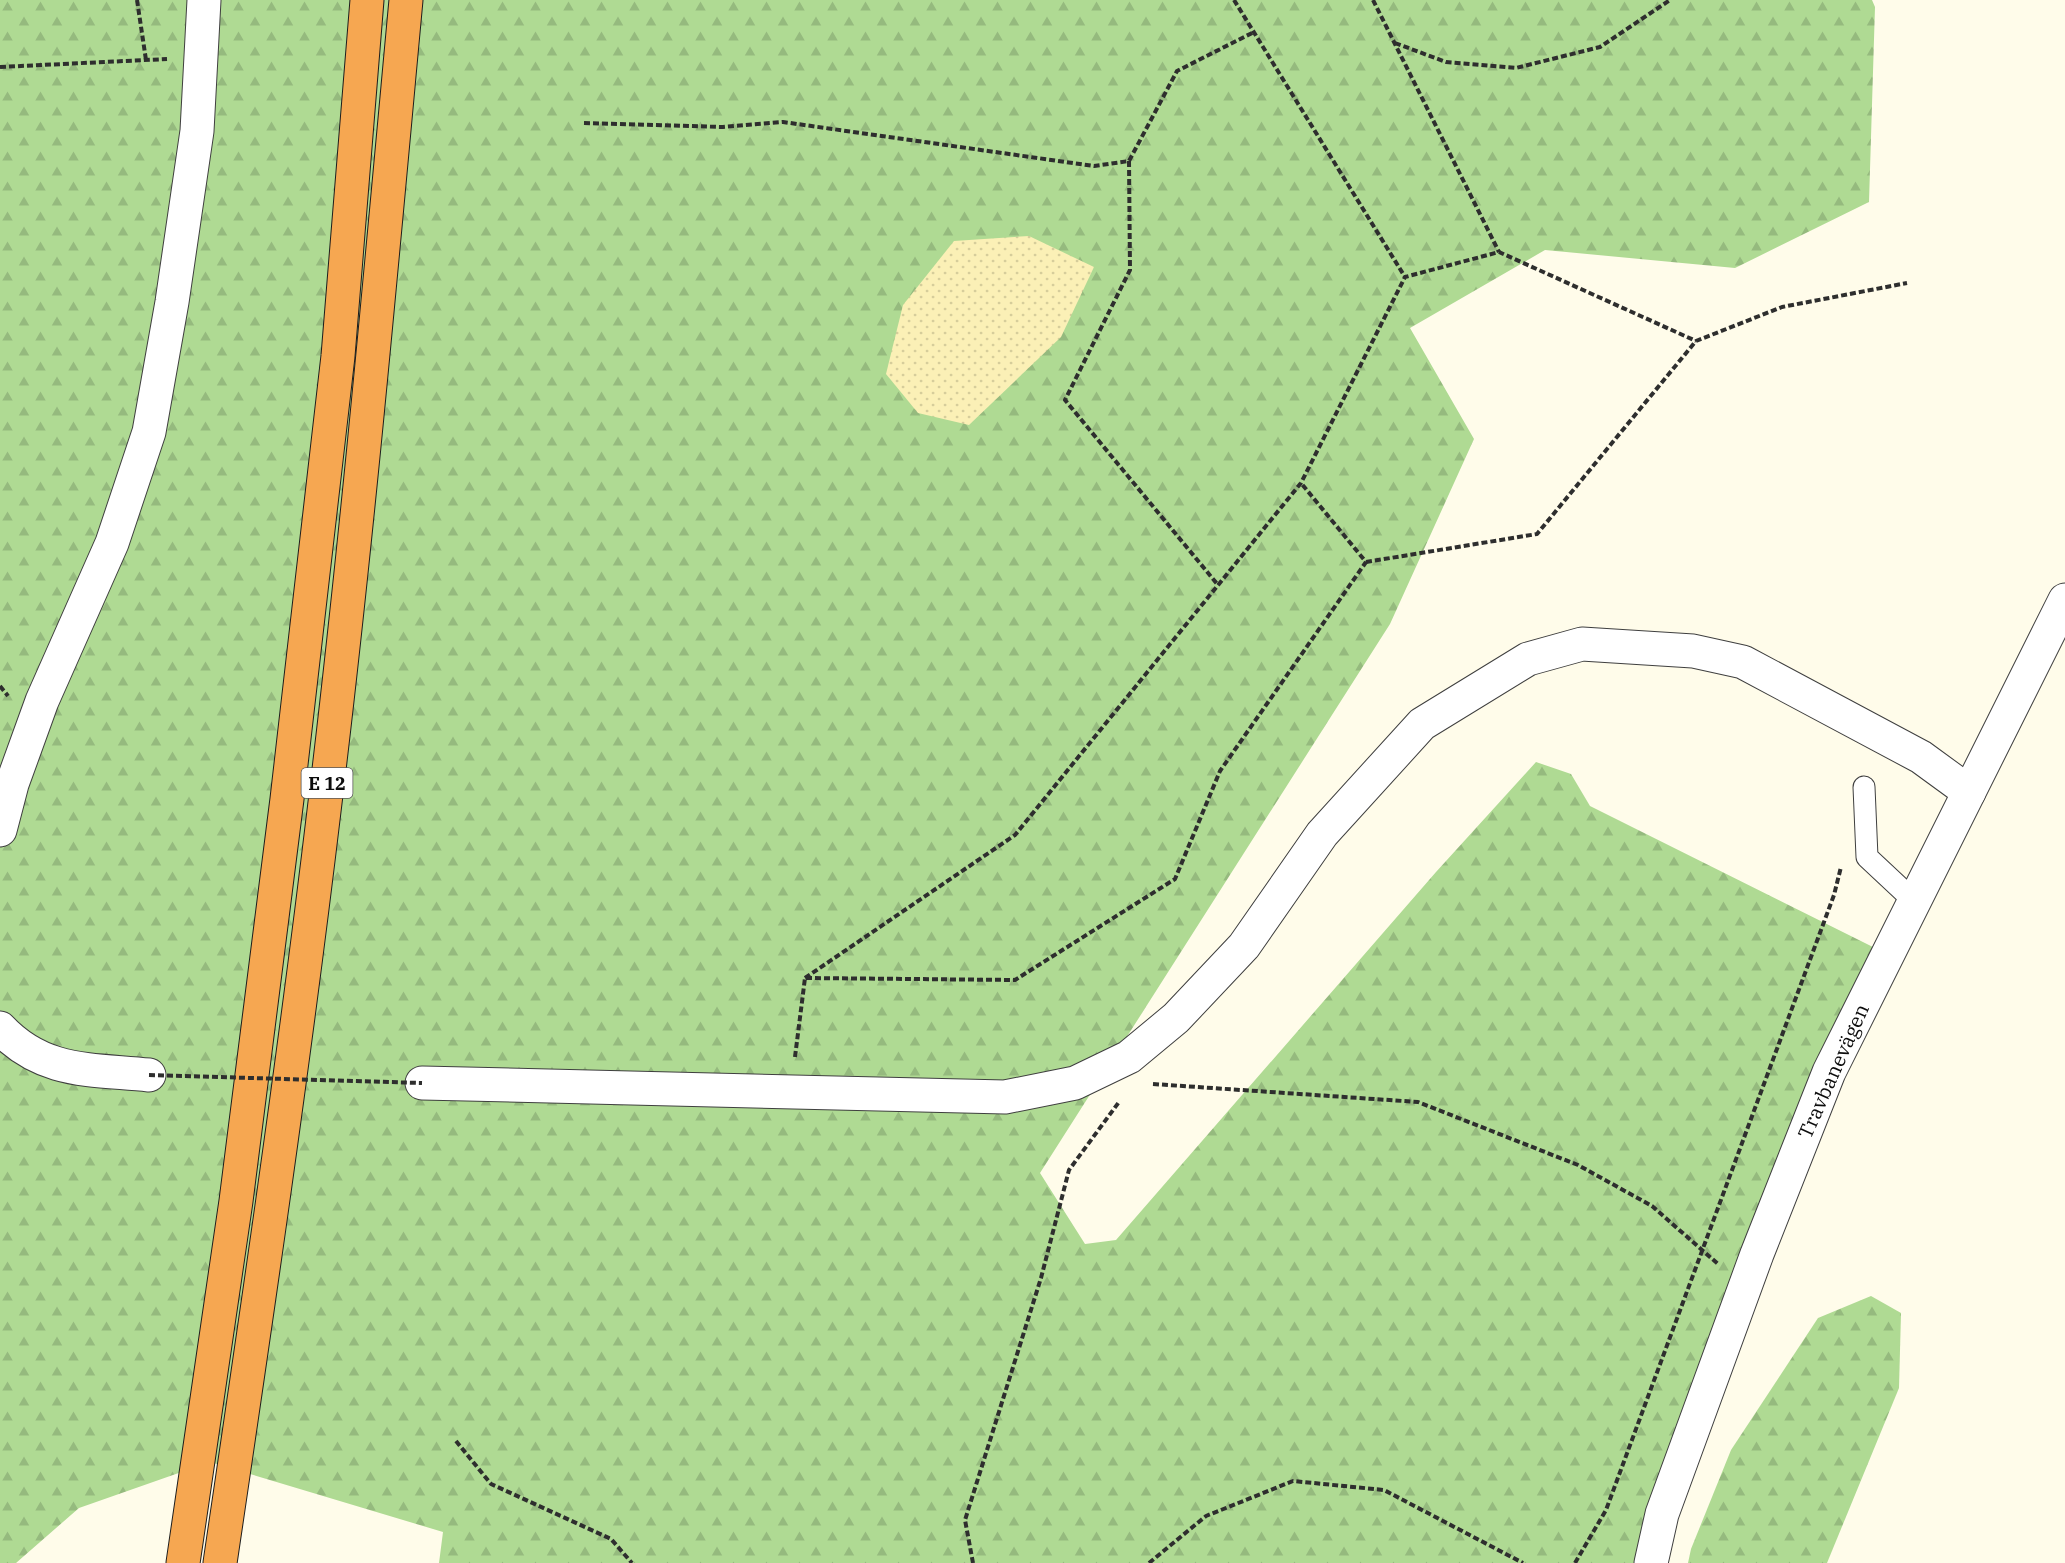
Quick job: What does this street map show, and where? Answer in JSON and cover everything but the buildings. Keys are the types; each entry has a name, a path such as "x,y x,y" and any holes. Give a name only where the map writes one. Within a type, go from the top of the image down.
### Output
{"highway":[{"name":"E 12","path":"183,1563 236,1201 287,799 338,356 367,0"},
{"name":"E 12","path":"220,1563 273,1202 324,810 373,360 406,0"}],"street":[{"path":"0,830 12,784 38,710 112,543 149,432 172,302 197,131 204,0"},
{"name":"Travbanevägen","path":"1651,1563 1662,1515 1743,1291 1829,1072 2065,600"},
{"path":"422,1083 789,1094 1005,1097 1075,1083 1129,1057 1176,1018 1244,946 1322,834 1422,724 1528,659 1582,644 1693,651 1743,662 1921,757 1969,792"},
{"path":"6,1040 61,1066 150,1075"}],"lane":[{"path":"1864,787 1866,857 1914,901"}],"path":[{"path":"0,67 146,60 137,0"},
{"path":"1234,0 1405,277"},
{"path":"1373,0 1499,252"},
{"path":"1395,43 1446,62 1516,68 1600,47 1670,0"},
{"path":"1218,585 1065,400 1130,270 1129,161 1177,71 1254,32"},
{"path":"584,123 723,127 783,122 1094,166 1129,161"},
{"path":"805,978 1015,835 1301,483 1405,277 1499,252 1696,341"},
{"path":"805,978 1015,980 1175,879 1220,771 1366,562 1538,534 1696,341 1782,307 1907,283"},
{"path":"1301,483 1366,562"},
{"path":"1575,1563 1606,1510 1843,863"},
{"path":"789,1094 805,978"},
{"path":"150,1075 422,1083"},
{"path":"1146,1083 1418,1102 1578,1165 1652,1206 1703,1248 1743,1291"},
{"path":"973,1563 965,1520 1041,1278 1069,1170 1121,1100"},
{"path":"456,1441 491,1484 611,1539 632,1563"},
{"path":"1149,1563 1206,1516 1293,1481 1384,1490 1523,1563"}],"green space":[{"path":"0,0 1872,0 1875,7 1869,202 1735,268 1545,250 1410,328 1474,439 1390,624 1040,1173 1085,1244 1116,1240 1436,872 1536,762 1571,774 1590,806 1887,954 1651,1563 439,1563 443,1532 210,1462 79,1508 16,1563 0,1563"},
{"path":"1871,1296 1901,1313 1899,1388 1827,1563 1688,1563 1691,1549 1731,1450 1818,1318"}],"sand":[{"path":"1029,236 1094,267 1061,337 969,425 918,413 886,374 903,305 954,241"}]}
